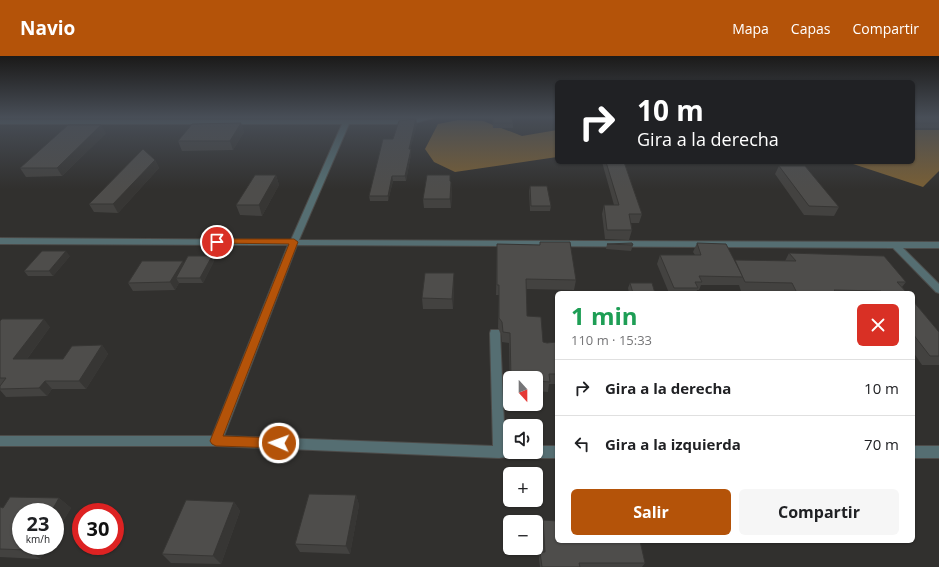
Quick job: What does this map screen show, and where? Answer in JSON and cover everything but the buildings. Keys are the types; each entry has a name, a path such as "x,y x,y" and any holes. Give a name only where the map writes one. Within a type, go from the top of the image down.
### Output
{"street":[{"path":"216,441 294,242 338,141"},
{"path":"0,241 939,245"},
{"path":"896,245 939,290"},
{"path":"495,333 503,428"},
{"path":"0,441 216,441 503,452"},
{"path":"543,452 555,452"},
{"path":"915,452 939,452"}],"shaded area":[{"path":"429,141 555,141 555,157 455,172 434,162 425,149"},
{"path":"915,141 939,141 939,171 923,187 853,164 915,164"}],"route":[{"path":"217,242 294,242 216,441 279,443"}]}
